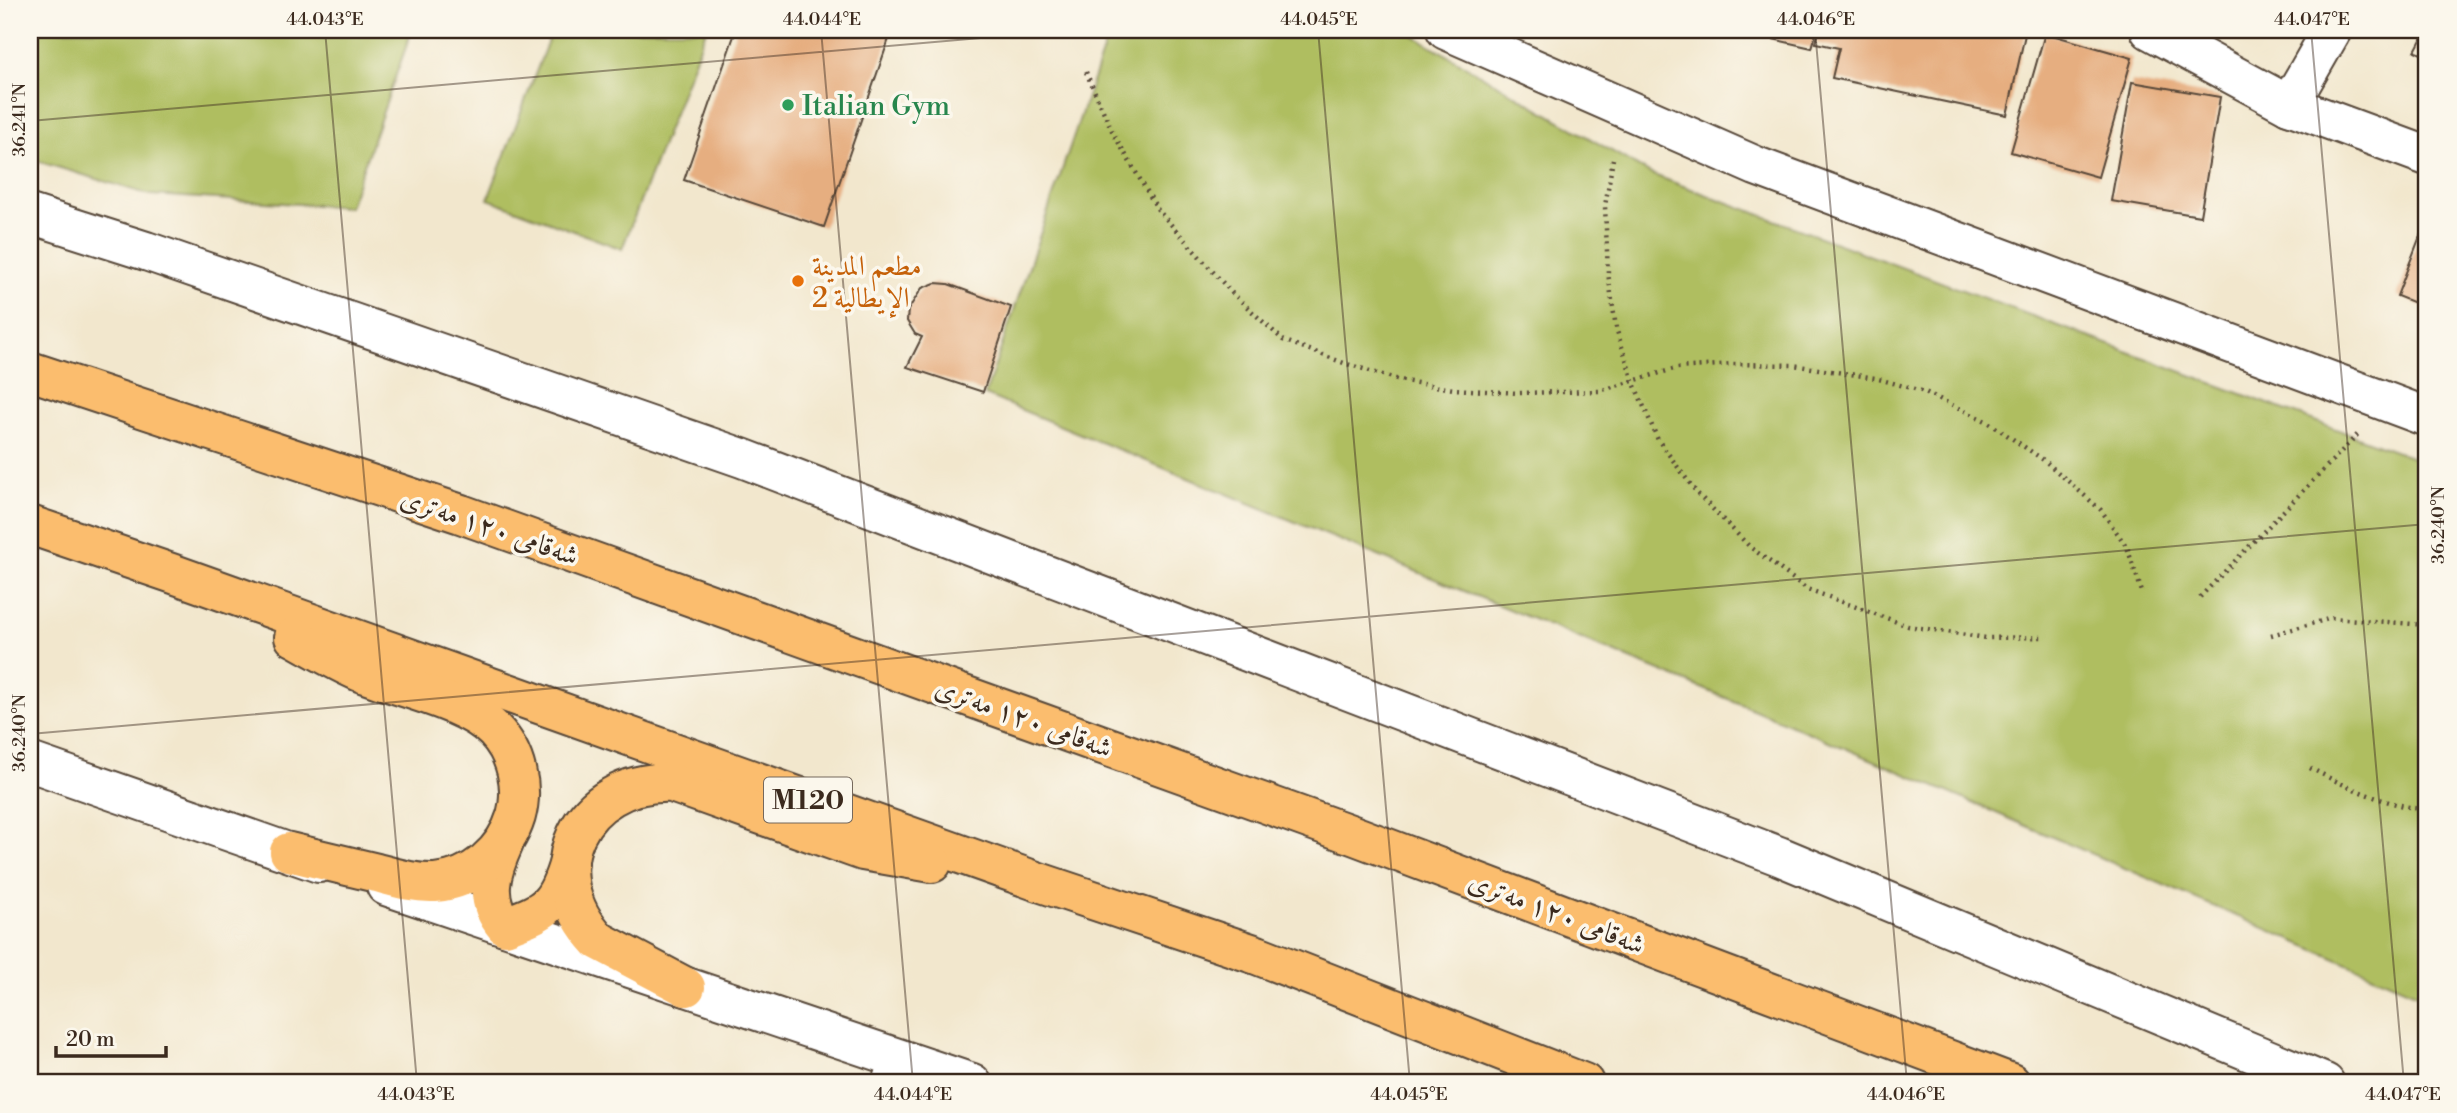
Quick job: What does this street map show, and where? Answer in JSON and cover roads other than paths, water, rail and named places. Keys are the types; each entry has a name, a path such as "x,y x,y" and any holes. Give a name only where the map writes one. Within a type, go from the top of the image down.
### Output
{"highway":[{"name":"شەقامی ١٢٠ مەتری","path":"30,371 461,514 1366,840 2011,1083"},
{"name":"M120","path":"30,524 1036,881 1257,955 1584,1083"},
{"path":"172,573 358,671 459,708 479,717 495,730 504,742 519,782 513,825 494,864 490,882 495,911 505,926 535,915 551,902 561,886 572,849 584,822 604,801 629,787 643,783 664,782 692,788 863,851 1036,881"},
{"path":"289,852 407,880 435,883 477,869 507,838"},
{"path":"569,862 568,877 574,905 599,941 686,987"}],"street":[{"path":"1446,30 1756,166 2427,417"},
{"path":"2150,30 2289,105 2427,156"},
{"path":"2289,105 2332,30"},
{"path":"30,214 159,255 768,468 1779,856 2325,1083"},
{"path":"30,762 686,987 886,1069 972,1083"}],"place":[{"name":"Italian Gym","path":"788,105"},
{"name":"مطعم المدينة الإيطالية 2","path":"798,281"}]}
